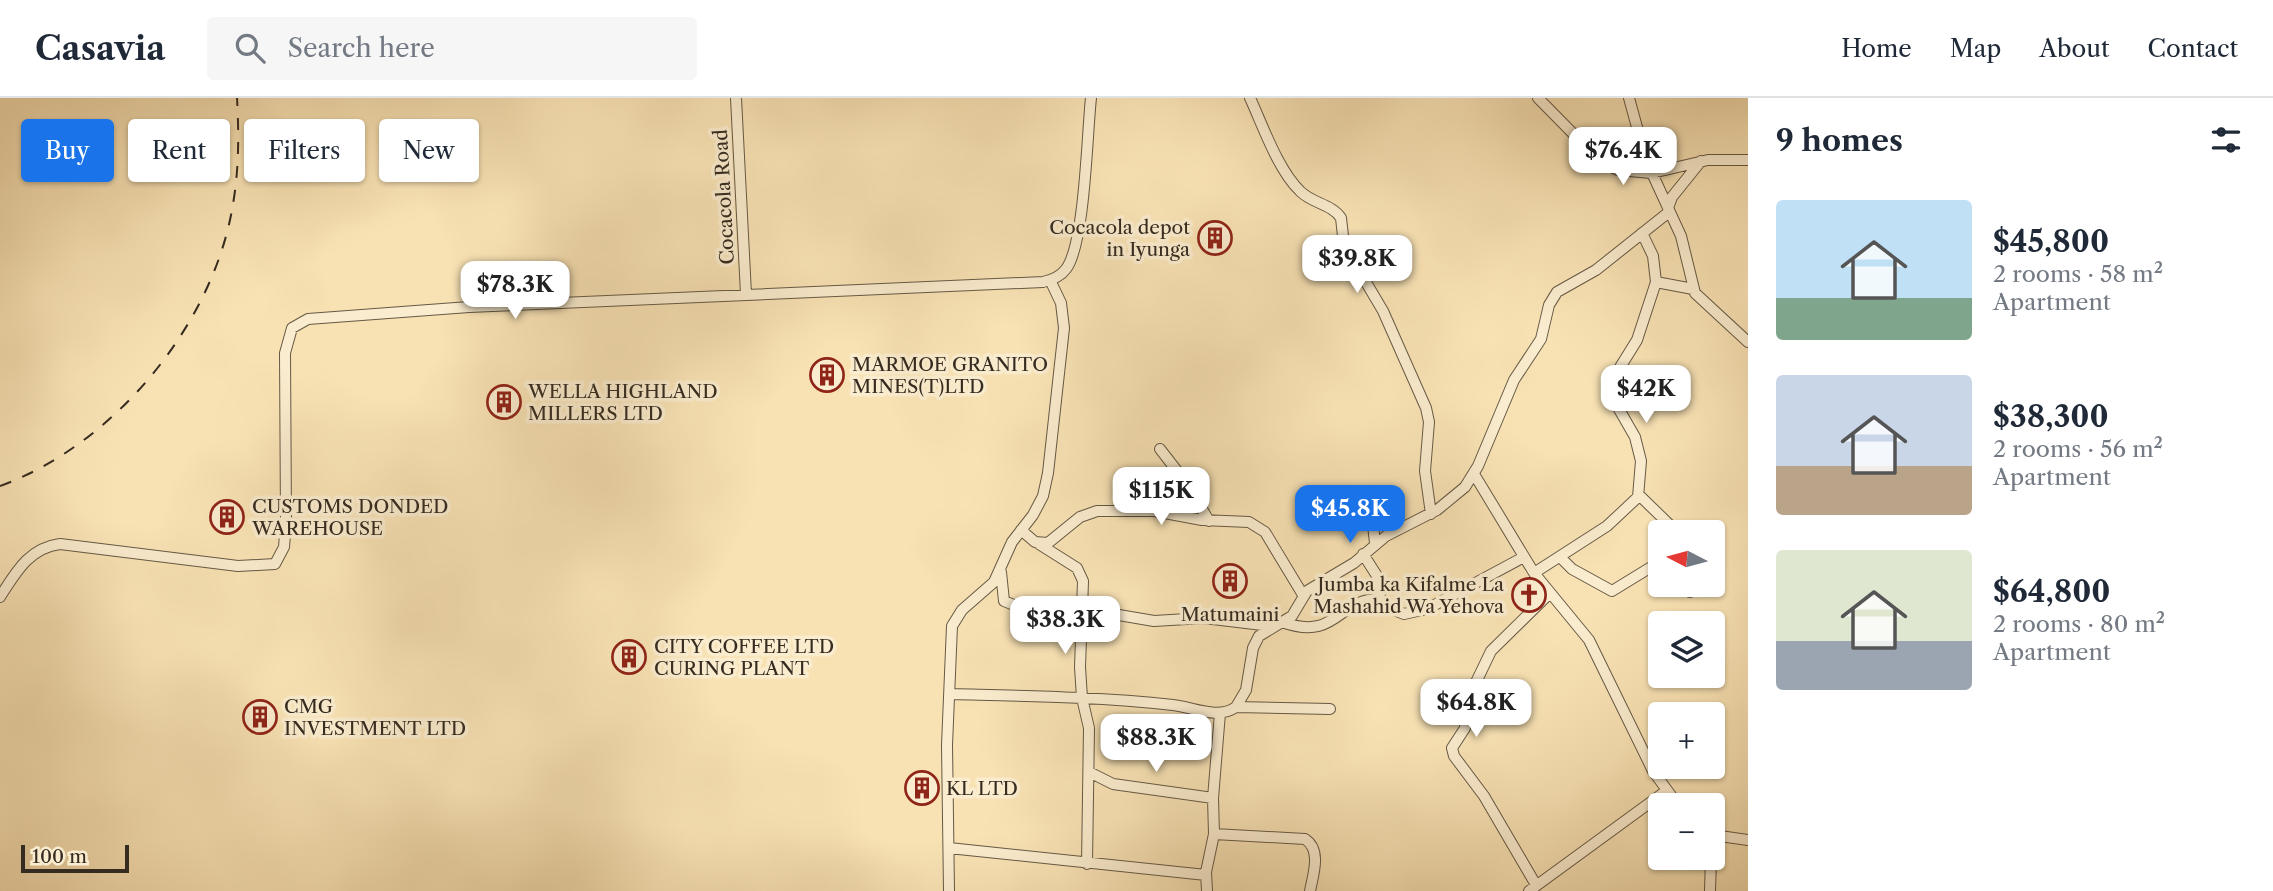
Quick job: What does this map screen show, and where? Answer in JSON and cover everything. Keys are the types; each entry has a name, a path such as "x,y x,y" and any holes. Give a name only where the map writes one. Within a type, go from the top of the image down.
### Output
{"street":[{"name":"Cocacola Road","path":"736,98 746,294"},
{"path":"0,597 29,556 42,548 60,544 239,566 275,564 284,547 286,522 285,354 289,332 302,321 328,316 469,307 663,301 746,294 1050,280 1067,268 1075,244 1091,98"},
{"path":"1250,98 1290,179 1307,197 1341,218 1344,245 1383,312 1426,408 1429,422 1425,471 1432,514"},
{"path":"1538,98 1601,162 1618,170 1652,173 1702,161 1748,160"},
{"path":"1629,98 1644,156 1683,240 1693,289 1699,300 1748,342"},
{"path":"1236,708 1246,691 1256,642 1277,624 1292,616 1303,595 1375,543 1432,514 1452,500 1474,474 1514,380 1541,339 1552,298 1564,287 1596,270 1668,211 1673,194 1702,161"},
{"path":"1534,573 1616,519 1631,507 1639,495 1641,461 1631,428 1614,398 1613,384 1637,340 1656,282 1653,256 1642,233"},
{"path":"949,891 947,745 954,622 962,610 988,589 1001,568 1008,548 1039,506 1048,473 1064,328 1061,303 1050,280"},
{"path":"1656,282 1693,289"},
{"path":"1160,449 1188,485 1209,521"},
{"path":"1474,474 1534,573 1589,640 1666,791 1532,888 1493,810 1454,756 1452,748 1465,725 1466,701 1491,651 1549,594"},
{"path":"1363,493 1372,516 1375,543"},
{"path":"1639,495 1664,520"},
{"path":"1039,544 1052,542 1080,517 1097,511 1163,512 1209,521 1249,522 1262,528 1303,595"},
{"path":"1021,530 1080,571 1084,612 1080,653 1082,698 1089,722 1087,864"},
{"path":"1363,554 1379,579 1380,598 1397,612 1418,612 1524,557"},
{"path":"1560,556 1572,569 1612,591 1648,569"},
{"path":"1001,568 1002,596 1008,604 1154,621 1204,618 1315,629 1356,605 1380,598"},
{"path":"952,694 1082,698 1180,706 1220,713 1236,708 1330,709"},
{"path":"1207,891 1206,875 1214,834 1213,798 1220,713"},
{"path":"1089,772 1113,785 1213,798"},
{"path":"1214,834 1294,838 1310,843 1315,855 1310,891"},
{"path":"1725,837 1748,840"},
{"path":"949,848 1206,875"},
{"path":"1710,891 1711,870"}],"railway":[{"path":"0,486 42,467 82,442 119,410 152,375 181,335 205,293 222,249 233,204 238,151 237,98"}],"place":[{"name":"Cocacola depot in Iyunga","path":"1215,238"},
{"name":"MARMOE GRANITO MINES(T)LTD","path":"827,375"},
{"name":"WELLA HIGHLAND MILLERS LTD","path":"504,402"},
{"name":"CUSTOMS DONDED WAREHOUSE","path":"227,517"},
{"name":"Matumaini","path":"1230,581"},
{"name":"Jumba ka Kifalme La Mashahid Wa Yehova","path":"1529,595"},
{"name":"CITY COFFEE LTD CURING PLANT","path":"629,657"},
{"name":"CMG INVESTMENT LTD","path":"260,717"},
{"name":"KL LTD","path":"922,788"}]}
